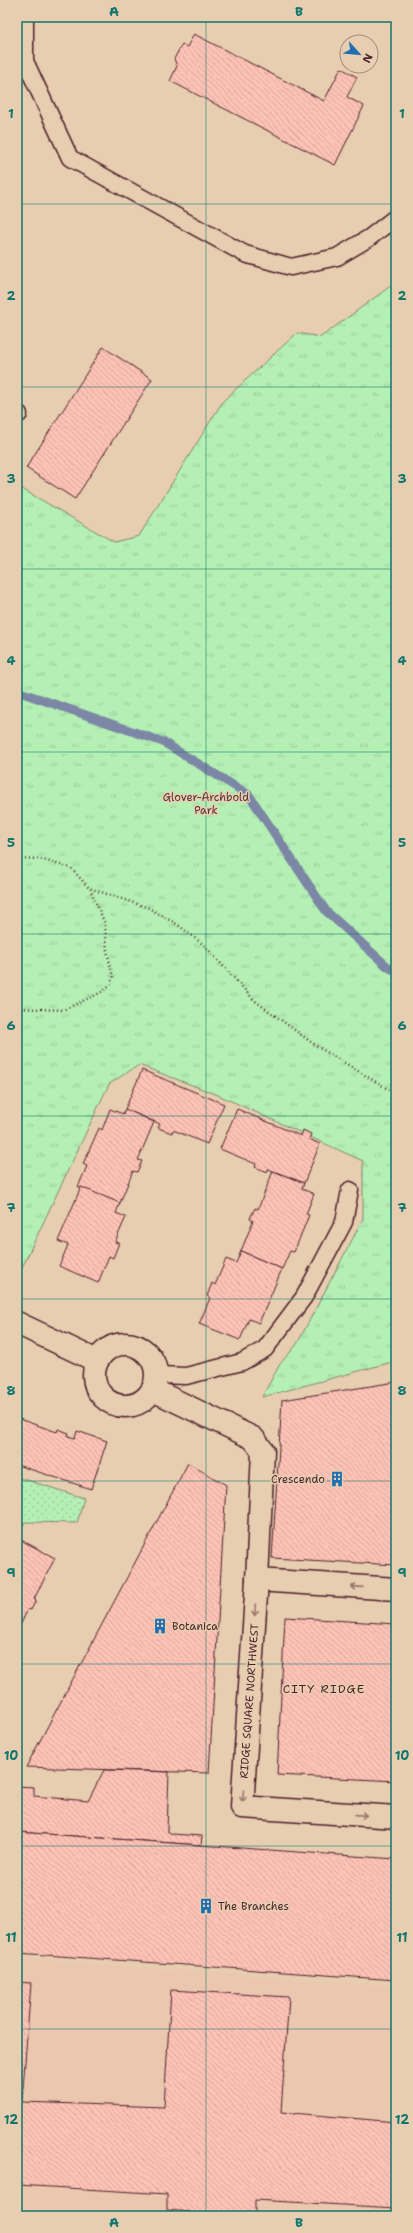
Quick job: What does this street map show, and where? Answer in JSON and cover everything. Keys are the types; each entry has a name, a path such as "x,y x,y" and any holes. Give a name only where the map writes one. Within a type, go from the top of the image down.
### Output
{"street":[{"path":"17,1322 97,1361"},
{"path":"122,1343 133,1344 143,1348 150,1355 155,1365 155,1383 148,1397 135,1405 126,1406 109,1402 97,1389 94,1380 94,1370 97,1361 103,1352 112,1346 122,1343"},
{"path":"155,1383 253,1438 263,1451 257,1580 396,1589"},
{"name":"RIDGE SQUARE NORTHWEST","path":"257,1580 242,1807 396,1817"}],"lane":[{"path":"25,17 21,63 70,158 245,254 266,262 291,267 338,257 369,238 396,217"},
{"path":"155,1383 242,1362 265,1348 308,1290 344,1222 350,1190"}],"path":[{"path":"17,858 40,860 71,868 89,888 105,924 106,947 113,977 110,986 100,993 63,1010 17,1008"},
{"path":"89,888 149,908 178,925 204,946 254,1000 315,1044 396,1094"}],"shaded area":[{"path":"17,1958 396,1986 396,2216 17,2216"}],"green space":[{"name":"Glover-Archbold Park","path":"396,282 396,1361 262,1397 280,1364 297,1344 363,1219 363,1161 218,1095 139,1065 109,1084 17,1278 17,486 114,542 139,536 223,401 297,333 321,337"},
{"path":"17,1477 84,1498 77,1523 25,1522 17,1536"}],"building":[{"path":"194,34 324,101 339,72 339,74 352,74 357,77 347,97 364,106 335,165 170,81 177,66 174,59 182,44 187,47"},
{"path":"103,347 152,379 75,499 26,468"},
{"path":"142,1070 224,1104 207,1144 173,1130 172,1133 158,1128 160,1124 125,1109"},
{"path":"110,1109 123,1114 125,1109 154,1122 138,1160 142,1161 137,1172 133,1171 120,1203 78,1187 87,1166 83,1164 99,1128 102,1130"},
{"path":"237,1109 301,1136 303,1130 311,1134 309,1139 320,1144 304,1183 268,1169 267,1172 255,1167 256,1164 220,1149"},
{"path":"273,1171 304,1183 302,1189 314,1194 306,1214 309,1215 294,1252 290,1251 282,1269 241,1251 253,1221 250,1219 251,1216 255,1208 258,1209"},
{"path":"81,1187 120,1203 116,1213 126,1217 115,1242 119,1243 113,1258 109,1256 98,1283 59,1266 68,1245 58,1241"},
{"path":"241,1251 282,1269 259,1323 249,1319 240,1340 199,1324 210,1298 207,1296 212,1283 215,1285 226,1259 236,1263"},
{"name":"Crescendo","path":"396,1382 396,1565 272,1558 282,1400"},
{"path":"19,1419 57,1432 58,1429 69,1433 68,1436 75,1438 77,1431 107,1441 91,1489 17,1465 17,1425"},
{"name":"Botanica","path":"188,1463 226,1485 209,1773 26,1767"},
{"path":"19,1539 55,1558 34,1599 36,1600 31,1610 28,1609 17,1632 17,1543"},
{"path":"285,1617 396,1624 396,1781 277,1775"},
{"path":"104,1770 169,1772 167,1831 172,1834 202,1836 201,1845 17,1832 17,1786 34,1787 34,1796 88,1801"},
{"name":"The Branches","path":"17,1832 396,1859 396,1980 17,1953"},
{"path":"17,1982 31,1983 22,2102 164,2107 171,1990 289,1997 281,2112 396,2122 396,2208 255,2200 255,2216 190,2216 191,2212 167,2210 167,2194 17,2185"}],"waterway":[{"path":"17,691 163,742 249,795 326,911 388,967 396,971"}],"place":[{"name":"Crescendo","path":"337,1479"},
{"name":"Botanica","path":"160,1626"},
{"name":"The Branches","path":"206,1906"}],"district":[{"name":"CITY RIDGE","path":"324,1689"}]}
